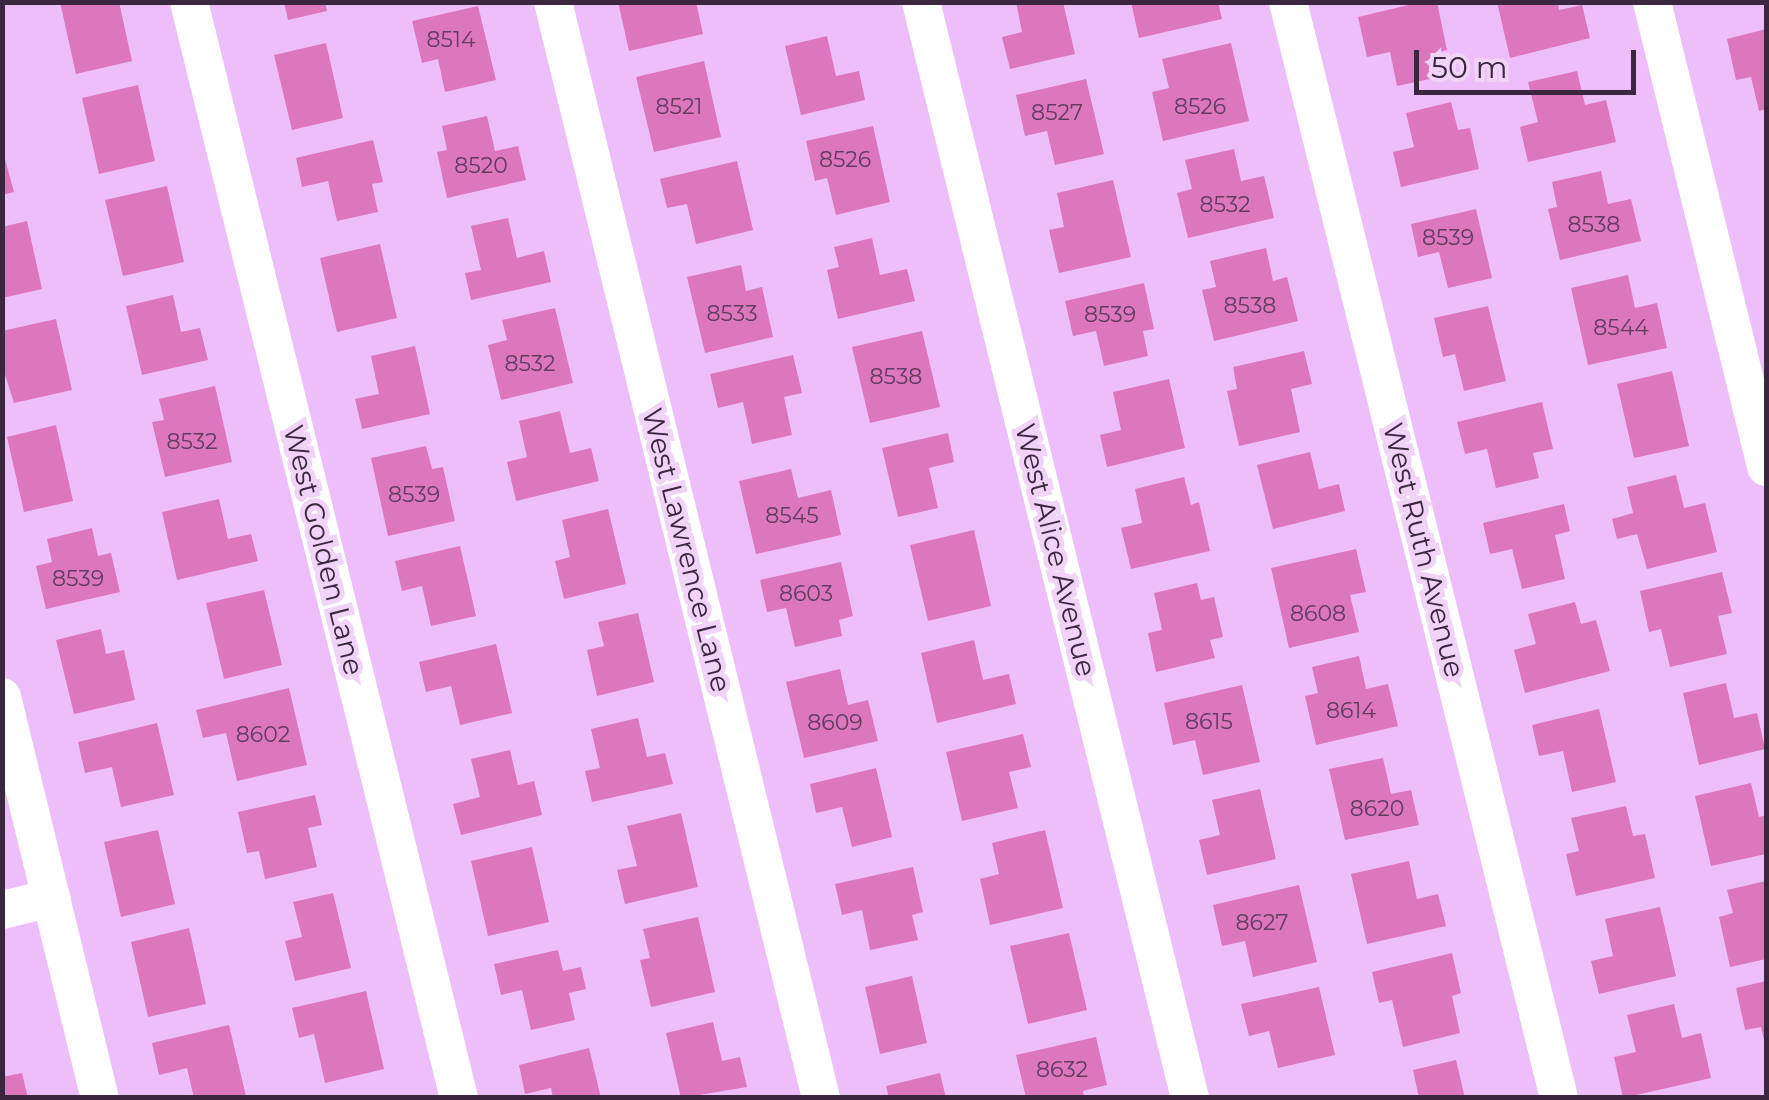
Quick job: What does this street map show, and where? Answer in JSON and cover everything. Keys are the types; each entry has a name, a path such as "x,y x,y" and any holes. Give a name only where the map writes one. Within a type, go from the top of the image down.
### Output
{"street":[{"name":"West Golden Lane","path":"189,2 459,1098"},
{"name":"West Lawrence Lane","path":"553,2 821,1098"},
{"name":"West Alice Avenue","path":"921,2 1190,1098"},
{"name":"West Ruth Avenue","path":"1288,2 1560,1098"},
{"path":"1652,2 1766,467"},
{"path":"2,697 100,1098"},
{"path":"2,910 52,898"}],"building":[{"path":"60,2 119,2 132,61 76,74"},
{"path":"284,2 325,2 327,11 288,20"},
{"path":"618,2 696,2 703,34 629,51"},
{"path":"1016,2 1063,2 1075,54 1010,69 1002,37 1022,32"},
{"path":"1131,2 1218,2 1222,19 1139,38"},
{"path":"1437,2 1447,50 1438,52 1444,76 1397,86 1390,52 1367,57 1358,17"},
{"path":"1497,2 1558,2 1559,10 1582,5 1590,38 1510,58"},
{"path":"478,6 496,80 445,92 438,59 422,63 412,21"},
{"path":"1766,29 1766,109 1759,111 1751,77 1736,80 1727,39"},
{"path":"827,36 836,76 859,71 865,100 801,115 785,46"},
{"path":"326,43 343,118 292,130 274,55"},
{"path":"1231,43 1249,121 1163,141 1152,92 1169,88 1162,59"},
{"path":"704,61 721,137 654,152 636,77"},
{"path":"1577,71 1585,105 1606,100 1616,142 1528,162 1520,127 1538,122 1528,82"},
{"path":"1086,79 1104,154 1055,165 1047,131 1025,136 1016,95"},
{"path":"138,85 155,161 99,174 82,98"},
{"path":"1451,102 1458,130 1470,128 1479,169 1401,187 1393,152 1414,147 1406,113"},
{"path":"487,116 495,151 518,146 526,180 447,198 437,152 447,150 442,126"},
{"path":"873,126 890,202 836,215 827,178 815,181 806,141"},
{"path":"373,140 383,182 372,184 378,212 337,221 328,181 302,187 296,158"},
{"path":"2,148 14,192 2,195"},
{"path":"1234,149 1241,181 1264,176 1274,218 1188,238 1177,193 1192,189 1185,160"},
{"path":"737,161 753,230 696,244 687,204 667,208 660,179"},
{"path":"1601,171 1608,204 1631,199 1641,241 1560,260 1548,209 1557,207 1552,182"},
{"path":"1113,180 1131,257 1059,273 1049,230 1064,227 1057,193"},
{"path":"167,186 184,262 123,276 105,200"},
{"path":"1476,209 1492,278 1448,288 1439,252 1418,257 1411,224"},
{"path":"508,218 517,258 544,251 551,282 471,300 465,273 481,270 471,226"},
{"path":"27,221 42,289 2,298 2,227"},
{"path":"872,238 880,275 907,269 915,301 838,319 827,270 839,267 834,247"},
{"path":"380,244 397,318 337,332 320,258"},
{"path":"1266,248 1273,281 1287,277 1298,321 1214,341 1202,290 1216,287 1210,261"},
{"path":"741,265 746,291 762,287 773,337 705,353 687,277"},
{"path":"1628,275 1635,308 1657,303 1667,348 1588,365 1571,288"},
{"path":"1144,283 1154,329 1143,331 1148,356 1104,366 1096,331 1073,336 1065,301"},
{"path":"173,295 181,332 200,328 208,360 142,375 126,306"},
{"path":"1488,306 1506,381 1464,391 1455,354 1443,357 1434,318"},
{"path":"555,308 573,383 501,400 488,345 507,340 502,320"},
{"path":"56,319 72,390 14,403 2,365 2,331"},
{"path":"922,331 940,407 870,423 852,347"},
{"path":"415,346 430,414 362,429 355,399 379,394 371,356"},
{"path":"1304,351 1312,384 1291,389 1300,432 1239,446 1227,391 1237,389 1233,367"},
{"path":"793,355 802,393 784,397 792,435 752,444 743,402 718,408 710,374"},
{"path":"1672,371 1689,446 1634,458 1617,384"},
{"path":"1169,379 1185,448 1107,467 1100,435 1121,430 1113,392"},
{"path":"215,386 232,462 165,477 152,422 164,420 159,399"},
{"path":"1542,402 1553,449 1533,453 1539,478 1496,488 1487,449 1465,454 1457,422"},
{"path":"560,411 570,453 591,448 599,481 516,501 507,462 527,457 519,421"},
{"path":"56,425 73,501 24,512 7,437"},
{"path":"948,433 954,462 929,468 938,508 898,517 882,448"},
{"path":"426,446 432,469 443,467 455,521 388,536 371,458"},
{"path":"1310,452 1319,489 1339,484 1345,511 1273,529 1257,465"},
{"path":"791,469 798,498 831,490 841,535 756,554 739,481"},
{"path":"1676,475 1684,508 1705,503 1717,552 1647,569 1637,534 1617,539 1612,519 1633,513 1627,487"},
{"path":"1184,477 1191,505 1199,502 1210,551 1131,569 1121,528 1142,523 1135,489"},
{"path":"219,499 228,539 251,534 258,561 177,580 162,512"},
{"path":"1564,504 1570,531 1555,535 1565,579 1522,589 1512,549 1490,554 1483,523"},
{"path":"608,509 626,584 564,599 555,561 570,557 562,520"},
{"path":"92,528 98,556 111,553 120,592 46,609 36,566 52,562 47,539"},
{"path":"974,530 991,606 928,621 910,545"},
{"path":"460,546 476,616 431,626 422,586 402,591 395,561"},
{"path":"1356,549 1366,592 1350,595 1359,632 1289,648 1271,568"},
{"path":"841,562 853,616 839,620 842,636 795,647 786,608 767,612 760,580"},
{"path":"1722,572 1732,613 1718,616 1727,654 1670,667 1661,629 1649,632 1640,591"},
{"path":"1197,583 1201,600 1214,597 1223,637 1210,640 1215,658 1156,672 1148,633 1162,630 1154,593"},
{"path":"264,590 282,665 224,679 206,603"},
{"path":"1575,602 1581,624 1596,620 1610,671 1525,693 1514,650 1536,644 1528,614"},
{"path":"638,613 654,682 597,696 587,650 604,646 598,622"},
{"path":"101,629 106,654 124,650 135,700 74,714 56,640"},
{"path":"974,640 983,680 1009,674 1016,704 937,723 921,653"},
{"path":"496,644 512,713 460,725 451,686 426,692 419,662"},
{"path":"1359,656 1366,689 1388,684 1398,726 1316,745 1305,696 1318,693 1312,667"},
{"path":"840,669 848,705 868,700 878,741 804,758 786,682"},
{"path":"1726,683 1734,718 1757,713 1765,749 1699,765 1683,693"},
{"path":"1242,685 1260,762 1203,775 1195,740 1173,745 1164,703"},
{"path":"289,688 307,765 237,781 226,733 203,738 196,710"},
{"path":"1599,709 1616,782 1572,792 1563,751 1539,756 1532,725"},
{"path":"638,718 647,757 665,753 673,784 592,802 585,771 600,768 591,729"},
{"path":"157,723 174,795 121,807 112,767 85,773 78,742"},
{"path":"1023,734 1031,767 1009,772 1018,808 962,821 946,752"},
{"path":"510,750 518,785 534,781 542,815 461,835 453,804 480,797 471,759"},
{"path":"1383,758 1391,794 1411,790 1419,825 1345,840 1329,769"},
{"path":"876,768 892,837 852,847 842,807 816,813 810,784"},
{"path":"1751,783 1759,817 1766,815 1766,854 1711,866 1695,796"},
{"path":"1260,789 1276,859 1207,875 1199,840 1220,835 1212,800"},
{"path":"315,795 322,825 308,828 317,867 265,879 259,851 247,853 238,812"},
{"path":"1626,806 1633,836 1645,834 1655,878 1576,896 1566,854 1579,851 1571,818"},
{"path":"681,813 698,887 625,904 617,870 637,866 627,826"},
{"path":"158,830 175,904 121,917 104,842"},
{"path":"1045,830 1063,908 990,925 980,879 999,874 992,843"},
{"path":"532,847 549,922 488,936 471,861"},
{"path":"1409,861 1417,899 1438,894 1446,926 1367,944 1351,874"},
{"path":"913,867 923,912 912,915 918,940 870,950 862,910 842,915 835,884"},
{"path":"1766,881 1766,959 1730,967 1719,917 1733,913 1727,890"},
{"path":"1299,885 1317,962 1253,977 1245,941 1222,946 1213,905"},
{"path":"333,893 351,968 295,981 285,941 302,937 293,902"},
{"path":"1660,907 1676,976 1599,994 1591,961 1613,956 1605,919"},
{"path":"698,917 715,992 651,1007 640,960 650,958 643,929"},
{"path":"189,928 206,1004 148,1017 131,942"},
{"path":"1069,933 1087,1010 1028,1024 1010,946"},
{"path":"558,950 563,971 581,967 586,989 569,993 575,1020 531,1030 522,990 501,995 494,964"},
{"path":"1452,953 1461,993 1452,996 1460,1033 1403,1047 1392,1000 1379,1003 1372,972"},
{"path":"912,976 927,1043 880,1054 865,987"},
{"path":"1766,981 1765,1044 1761,1027 1745,1030 1736,988"},
{"path":"1319,987 1335,1055 1278,1068 1269,1031 1249,1036 1241,1004"},
{"path":"366,991 384,1069 325,1083 314,1034 299,1038 292,1008"},
{"path":"1674,1004 1682,1038 1701,1033 1711,1078 1623,1098 1614,1057 1636,1052 1627,1015"},
{"path":"713,1022 722,1061 740,1057 747,1087 681,1098 666,1033"},
{"path":"229,1025 246,1096 194,1098 187,1068 159,1075 152,1043"},
{"path":"1096,1037 1107,1085 1083,1091 1084,1098 1026,1098 1016,1055"},
{"path":"589,1048 601,1098 553,1098 551,1088 525,1094 519,1065"},
{"path":"1456,1060 1465,1098 1419,1098 1413,1070"},
{"path":"22,1073 28,1098 2,1098 2,1077"},
{"path":"940,1073 946,1098 889,1098 886,1086"}]}
